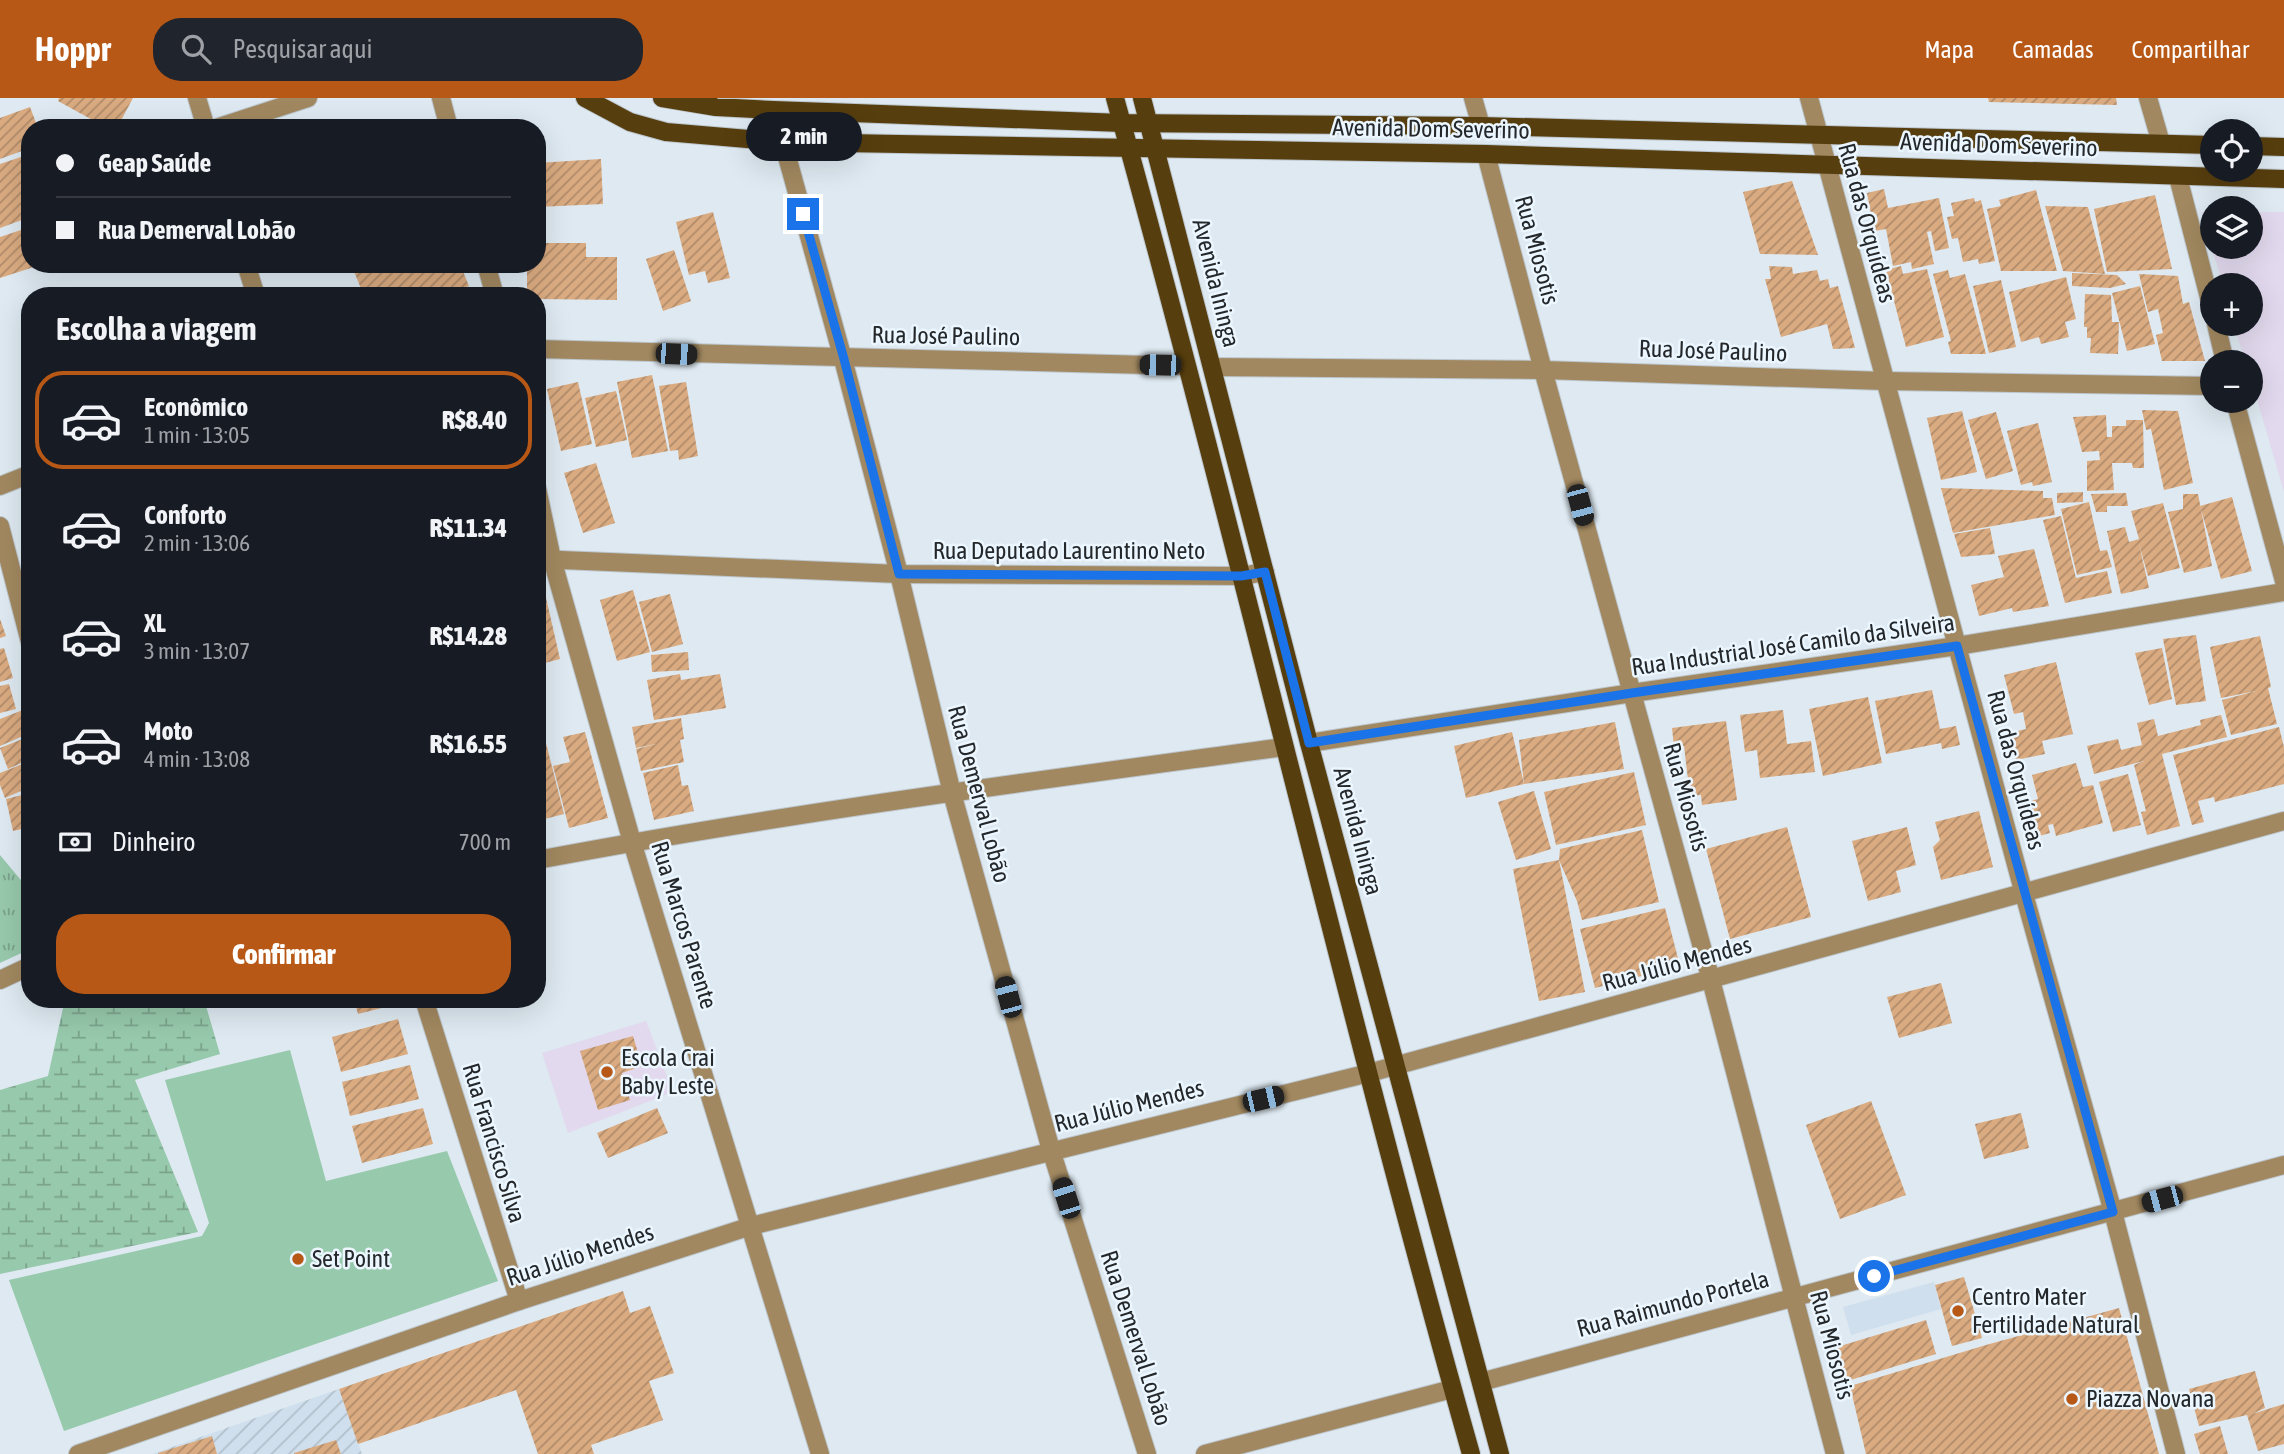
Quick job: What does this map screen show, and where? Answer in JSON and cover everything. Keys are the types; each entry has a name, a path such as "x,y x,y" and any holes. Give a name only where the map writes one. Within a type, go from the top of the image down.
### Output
{"main road":[{"name":"Avenida Dom Severino","path":"585,98 631,122 666,132 783,142 1486,154 2284,179"},
{"name":"Avenida Dom Severino","path":"662,98 716,107 771,104 1122,123 1481,126 2200,145"},
{"name":"Avenida Ininga","path":"1115,98 1471,1454"},
{"name":"Avenida Ininga","path":"1142,98 1309,743 1500,1454"},
{"path":"2263,146 2284,147"}],"street":[{"path":"197,98 203,119"},
{"path":"244,119 308,98"},
{"path":"441,98 447,119"},
{"path":"1473,98 1481,126"},
{"name":"Rua das Orquídeas","path":"1809,98 1884,381 2113,1212 2176,1454"},
{"path":"2148,98 2161,143"},
{"name":"Rua Demerval Lobão","path":"783,142 844,359 951,793 1051,1150 1147,1454"},
{"name":"Rua Miosotis","path":"1486,154 1712,980 1835,1454"},
{"path":"2178,177 2203,273"},
{"name":"Rua José Paulino","path":"546,349 1186,366"},
{"name":"Rua José Paulino","path":"1212,367 1543,370 1884,381 2200,386"},
{"path":"2238,413 2284,581"},
{"path":"0,485 21,477"},
{"path":"0,526 21,584"},
{"name":"Rua Deputado Laurentino Neto","path":"546,559 899,574 1241,576 1265,572"},
{"name":"Rua Marcos Parente","path":"546,562 820,1454"},
{"name":"Rua Industrial José Camilo da Silveira","path":"1309,743 1957,646 2284,592"},
{"path":"546,858 632,842 951,793 1284,747"},
{"name":"Rua Júlio Mendes","path":"78,1454 519,1301 751,1226 1369,1073 2284,821"},
{"path":"0,980 21,970"},
{"name":"Rua Francisco Silva","path":"427,1008 519,1301"},
{"name":"Rua Raimundo Portela","path":"1481,1382 2284,1165"},
{"path":"1205,1454 1452,1389"}],"shaded area":[{"path":"2263,212 2284,212 2284,492 2261,413 2263,350 2242,350 2237,336 2263,336 2263,273 2219,273 2215,259 2263,259"},
{"name":"Escola Crai Baby Leste","path":"646,1021 673,1092 568,1133 542,1053"},
{"path":"1934,1282 1941,1309 1851,1335 1843,1307"},
{"path":"339,1389 362,1454 152,1454"}],"green space":[{"path":"0,855 21,880 21,953 0,963"},
{"path":"63,1008 207,1008 220,1054 135,1080 198,1232 0,1274 0,1090 48,1076"},
{"name":"Set Point","path":"290,1050 326,1181 447,1151 498,1281 64,1431 9,1280 202,1236 209,1223 165,1080"}],"building":[{"path":"59,98 133,98 122,119 91,119 58,101"},
{"path":"1988,98 2116,98 2117,105 1989,102"},
{"path":"30,107 35,119 21,119 21,151 0,159 0,118"},
{"path":"21,157 21,220 0,228 0,164"},
{"path":"601,159 603,204 546,207 546,162"},
{"path":"1792,181 1818,255 1760,254 1743,192"},
{"path":"1884,189 1888,208 1939,198 1949,248 1935,251 1931,231 1927,232 1934,264 1912,269 1911,262 1893,266 1886,229 1874,231 1867,193"},
{"path":"2036,190 2057,271 2001,271 1987,209 2001,206 1999,200"},
{"path":"2155,195 2172,269 2107,272 2094,209"},
{"path":"1974,198 1975,202 1981,200 1995,261 1979,264 1978,259 1963,262 1958,238 1952,239 1947,217 1954,216 1951,203"},
{"path":"2045,206 2088,207 2105,274 2063,271"},
{"path":"713,212 730,278 708,283 705,271 689,275 676,222"},
{"path":"21,230 21,271 0,278 0,237"},
{"path":"546,243 586,243 586,257 617,257 617,300 546,299 546,287 527,287 527,273 546,273"},
{"path":"674,250 691,301 663,311 646,259"},
{"path":"1769,266 1792,267 1793,274 1817,270 1820,281 1828,279 1830,288 1838,286 1855,348 1833,349 1827,324 1781,337 1765,279 1771,279"},
{"path":"1901,266 1903,274 1927,269 1944,337 1906,347 1886,270"},
{"path":"1948,270 1950,278 1965,274 1986,354 1951,354 1948,342 1951,341 1933,274"},
{"path":"355,273 464,273 469,286 467,287 360,287"},
{"path":"2072,273 2117,275 2126,284 2110,288 2072,286"},
{"path":"2139,274 2178,276 2183,304 2189,302 2202,350 2200,361 2162,361 2156,335 2163,333 2158,309 2148,312"},
{"path":"2066,277 2076,319 2065,322 2069,337 2041,344 2039,337 2021,342 2009,292"},
{"path":"2001,280 2016,347 1989,353 1973,286"},
{"path":"2140,286 2155,344 2127,351 2112,293"},
{"path":"2085,294 2111,295 2112,322 2119,322 2118,354 2090,353 2091,338 2087,338 2087,327 2084,327"},
{"path":"652,375 668,451 632,458 617,382"},
{"path":"578,382 592,444 561,451 547,389"},
{"path":"686,382 698,456 679,460 678,450 670,451 659,386"},
{"path":"616,391 627,440 596,447 585,398"},
{"path":"2142,410 2178,411 2193,483 2164,490 2151,429 2146,430"},
{"path":"1962,411 1977,472 1941,480 1927,418"},
{"path":"1996,412 2013,471 1986,479 1968,420"},
{"path":"2106,415 2107,437 2112,437 2112,426 2126,426 2126,420 2143,420 2144,468 2133,468 2132,463 2112,463 2114,490 2087,491 2087,461 2100,460 2099,451 2082,452 2073,417"},
{"path":"2038,423 2052,482 2033,486 2032,482 2021,485 2007,431"},
{"path":"596,463 615,523 583,533 564,473"},
{"path":"1941,488 2043,491 2043,498 2052,498 2055,515 1953,533"},
{"path":"2083,492 2083,502 2057,503 2057,493"},
{"path":"2126,493 2128,506 2107,506 2107,512 2096,512 2091,494"},
{"path":"2183,494 2198,494 2212,566 2184,573 2168,512 2183,509"},
{"path":"2232,497 2252,571 2221,579 2200,506"},
{"path":"2089,502 2100,551 2107,550 2112,567 2077,575 2061,509"},
{"path":"2163,503 2180,568 2148,576 2139,544 2149,588 2121,594 2107,531 2125,527 2129,542 2139,539 2131,511"},
{"path":"2061,516 2076,578 2107,571 2112,593 2065,603 2043,520"},
{"path":"1990,528 1995,554 1961,557 1954,534"},
{"path":"2034,549 2049,606 2013,612 2012,608 1979,616 1971,585 2004,577 1998,556"},
{"path":"633,590 650,652 617,661 600,600"},
{"path":"670,594 683,644 652,652 639,602"},
{"path":"546,598 560,659 546,663"},
{"path":"0,619 6,636 0,638"},
{"path":"2196,635 2206,701 2176,705 2163,639"},
{"path":"2260,636 2277,724 2231,735 2222,700 2256,691 2221,698 2210,647"},
{"path":"4,648 13,678 0,682 0,649"},
{"path":"2162,648 2172,699 2149,705 2135,653"},
{"path":"688,652 689,670 652,672 651,655"},
{"path":"2056,662 2073,734 2042,741 2045,754 2016,760 2009,733 2026,729 2023,712 2014,714 2004,675"},
{"path":"680,674 681,680 720,674 726,708 654,720 647,680"},
{"path":"9,684 16,709 0,713 0,686"},
{"path":"1932,690 1940,729 1956,726 1960,745 1942,749 1941,743 1886,754 1875,701"},
{"path":"1868,697 1882,763 1823,776 1809,709"},
{"path":"1783,710 1787,744 1811,741 1815,772 1760,778 1757,750 1745,752 1740,715"},
{"path":"21,711 21,737 0,746 0,719"},
{"path":"2221,715 2227,737 2162,754 2180,826 2147,835 2141,812 2146,811 2134,765 2144,761 2094,774 2087,746 2118,739 2121,750 2142,745 2137,723 2154,719 2158,736 2201,725 2200,720"},
{"path":"681,718 684,739 680,740 684,762 641,771 636,749 656,744 636,748 632,727"},
{"path":"1726,721 1737,800 1702,805 1701,795 1690,796 1684,746 1674,747 1672,728"},
{"path":"1615,722 1624,769 1524,784 1519,740"},
{"path":"2279,727 2284,747 2284,784 2215,802 2214,797 2198,801 2204,822 2192,825 2173,755"},
{"path":"585,732 608,818 569,828 553,766 570,762 563,737"},
{"path":"1512,732 1524,784 1466,798 1454,746"},
{"path":"21,740 21,763 8,769 0,748"},
{"path":"546,743 564,814 546,819"},
{"path":"2076,763 2083,787 2093,785 2103,823 2056,836 2053,824 2048,825 2050,833 2039,836 2030,801 2038,799 2032,775"},
{"path":"21,765 21,791 5,798 0,785 0,773"},
{"path":"678,765 682,786 688,785 694,811 654,820 643,773"},
{"path":"1634,772 1646,825 1556,845 1544,792"},
{"path":"2128,774 2141,825 2113,832 2099,782"},
{"path":"1534,791 1551,849 1516,860 1498,802"},
{"path":"21,795 21,829 13,831 6,799"},
{"path":"1979,811 1993,867 1941,880 1933,847 1940,840 1935,822"},
{"path":"1787,827 1811,917 1730,939 1706,849"},
{"path":"1907,827 1916,865 1896,871 1901,892 1868,901 1852,841"},
{"path":"1642,830 1659,902 1582,920 1577,901 1559,860 1560,849"},
{"path":"1559,860 1585,992 1539,1001 1513,869"},
{"path":"1665,908 1680,966 1595,988 1580,929"},
{"path":"1941,983 1952,1023 1899,1038 1887,997"},
{"path":"356,1008 381,1008 358,1014"},
{"path":"398,1019 408,1054 341,1072 332,1037"},
{"path":"633,1036 642,1066 622,1073 630,1100 598,1110 580,1051"},
{"path":"410,1065 419,1099 350,1116 342,1082"},
{"path":"1871,1101 1906,1195 1840,1219 1806,1125"},
{"path":"423,1108 433,1144 362,1163 352,1126"},
{"path":"657,1108 668,1133 608,1158 597,1133"},
{"path":"2021,1113 2029,1148 1984,1159 1975,1124"},
{"name":"Centro Mater Fertilidade Natural","path":"1964,1277 1982,1338 1952,1346 1935,1285"},
{"path":"623,1291 630,1313 650,1306 674,1373 649,1381 663,1420 591,1445 594,1454 538,1454 516,1390 358,1444 339,1389"},
{"path":"2119,1308 2159,1454 1866,1454 1850,1386"},
{"path":"1926,1320 1936,1354 1847,1381 1837,1347"},
{"path":"2255,1371 2265,1408 2252,1414 2284,1404 2284,1444 2258,1451 2247,1415 2199,1426 2189,1389"},
{"path":"2220,1426 2228,1454 2200,1454 2194,1434"},
{"path":"212,1436 217,1454 158,1454 158,1453"},
{"path":"336,1440 341,1454 294,1454 294,1453"}],"place":[{"name":"Escola Crai Baby Leste","path":"607,1072"},
{"name":"Set Point","path":"298,1259"},
{"name":"Centro Mater Fertilidade Natural","path":"1958,1311"},
{"name":"Piazza Novana","path":"2072,1399"}],"route":[{"path":"803,214 844,359 899,574 1241,576 1265,572 1309,743 1957,646 2113,1212 1874,1276"}]}
